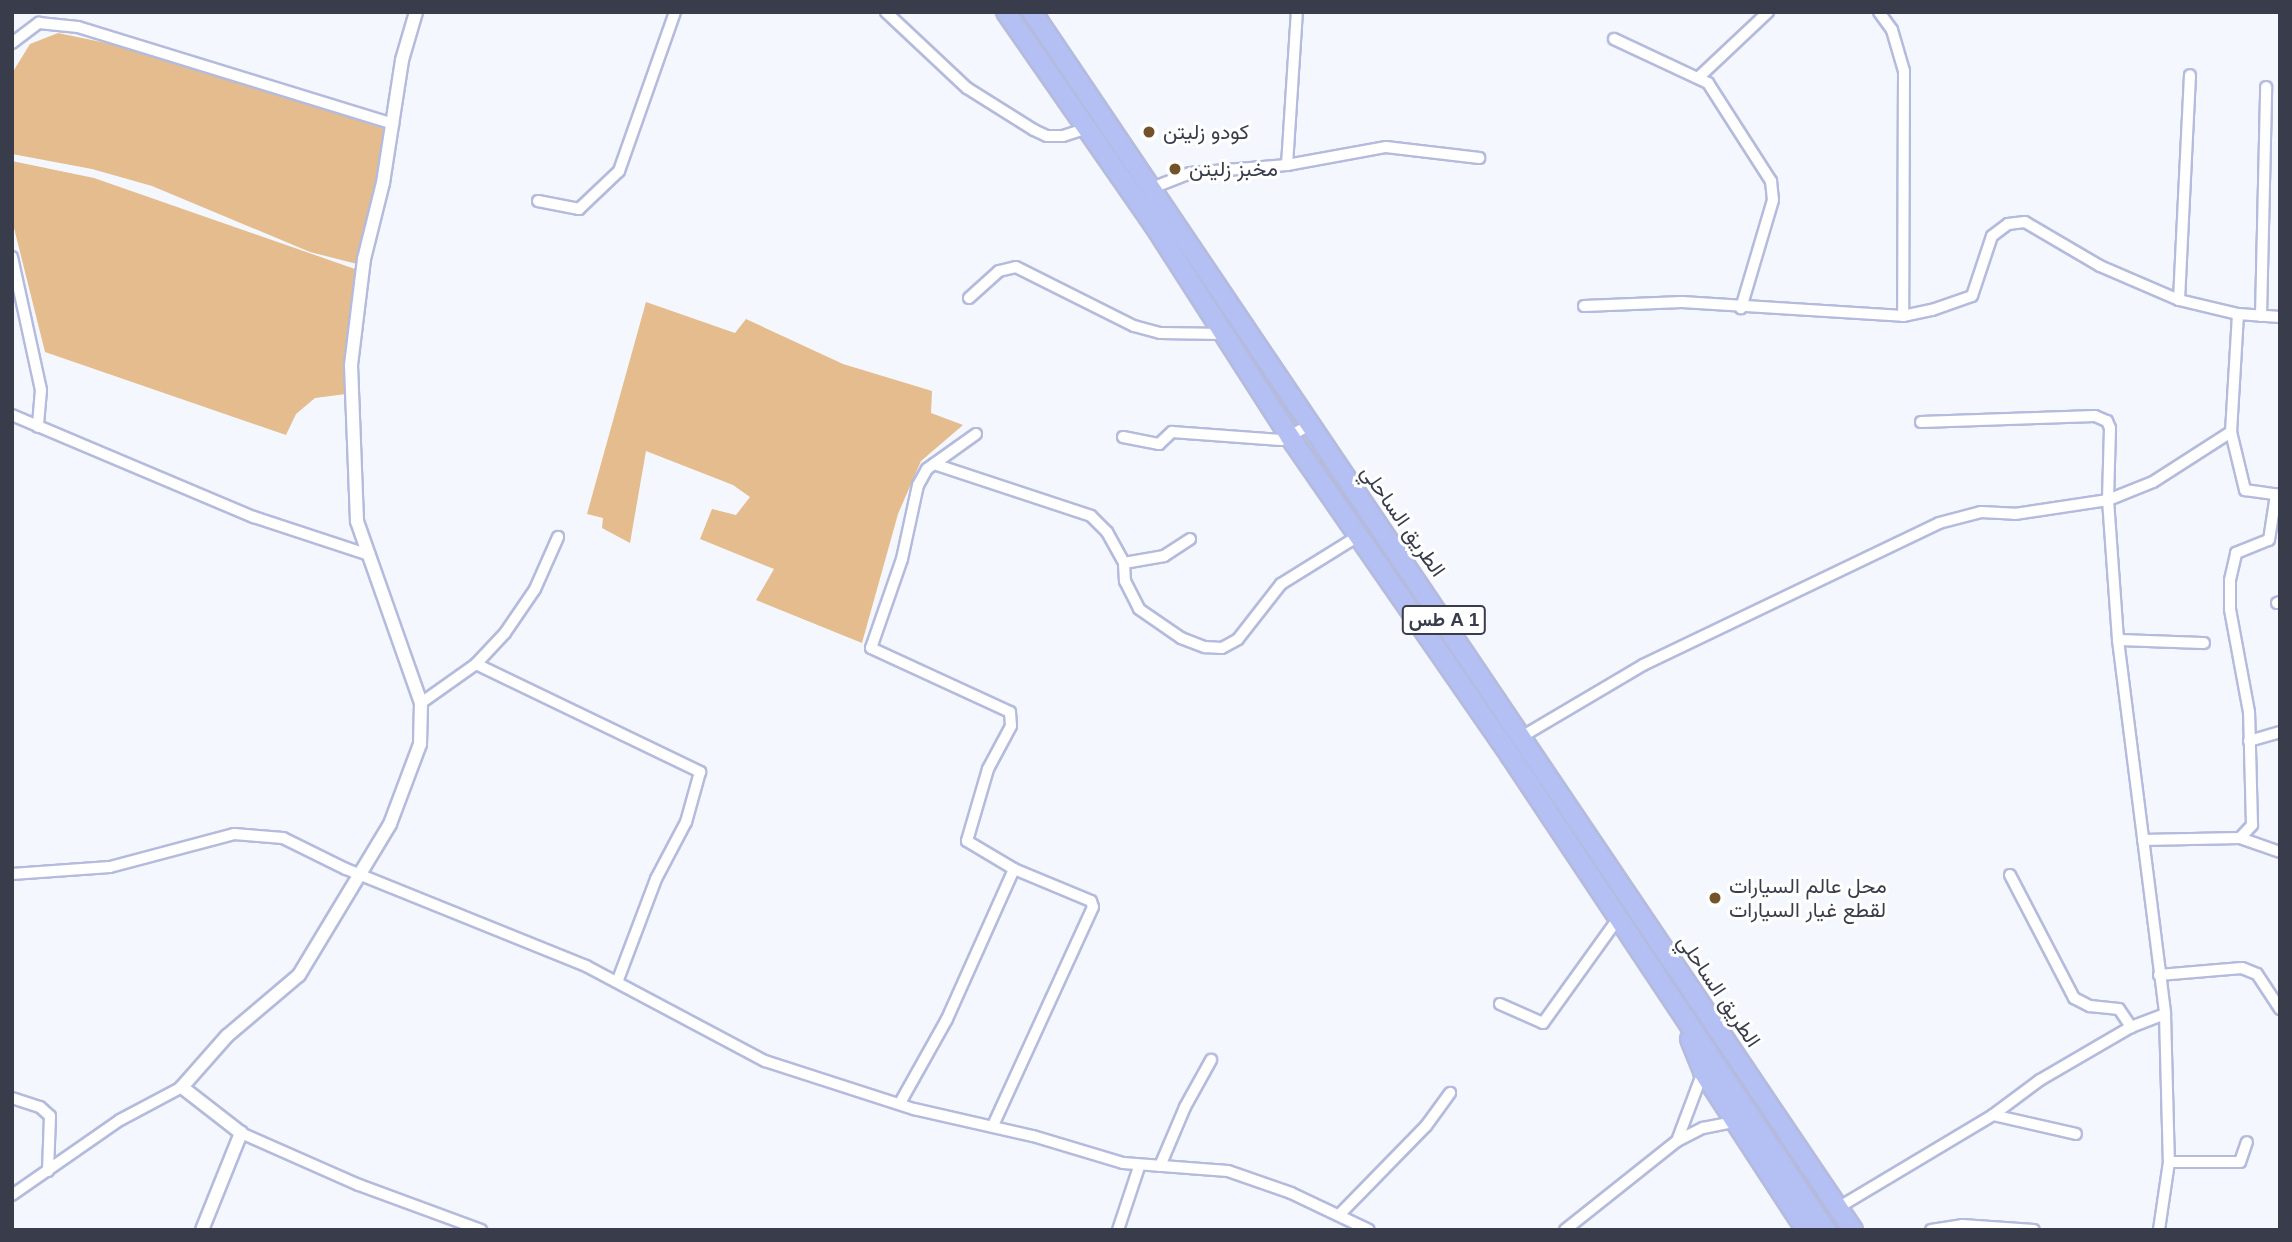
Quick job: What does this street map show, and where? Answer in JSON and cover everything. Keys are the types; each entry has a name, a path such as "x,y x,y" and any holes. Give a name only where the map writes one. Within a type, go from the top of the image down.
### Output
{"highway":[{"name":"طس A 1","path":"1006,12 1206,306 1290,438 1826,1230"},
{"name":"الطريق الساحلي","path":"1032,12 1523,736 1853,1230"},
{"path":"1206,306 1224,295"},
{"path":"1689,1029 1691,1050 1703,1072 1806,1230"},
{"path":"1821,1182 1846,1203 1866,1230"}],"street":[{"path":"12,1195 120,1120 182,1087 227,1036 299,975 390,824 411,773 420,744 421,703 366,554 353,479 352,339 364,259 394,124 401,60 416,12"},
{"path":"538,201 579,209 619,171 675,12"},
{"path":"886,12 967,88 1034,130 1047,136 1063,136 1084,129"},
{"path":"1287,165 1297,12"},
{"path":"1699,77 1768,12"},
{"path":"1879,12 1892,30 1904,71 1903,316"},
{"path":"12,43 39,23 78,27 394,124"},
{"path":"1614,39 1699,77 1721,100 1771,181 1773,200 1741,308"},
{"path":"2179,300 2190,75"},
{"path":"2261,316 2266,87"},
{"path":"1152,188 1190,173 1287,165 1387,147 1479,158"},
{"path":"1584,306 1646,301 1903,316 1972,296 1992,236 2008,224 2025,222 2099,266 2179,300 2238,314 2280,317"},
{"path":"12,257 41,390 38,427"},
{"path":"969,298 999,271 1016,267 1134,326 1160,333 1224,334"},
{"path":"2238,314 2231,432 2245,490 2278,495 2269,540 2236,553 2230,580 2230,609 2248,702 2252,825 2240,838"},
{"path":"12,415 254,517 366,554"},
{"path":"1920,422 2102,417 2111,438 2108,500 2118,640 2165,1014 2169,1162 2159,1230"},
{"path":"1123,437 1159,444 1172,432 1290,438 1310,425"},
{"path":"1523,736 1643,665 1939,523 1980,512 2015,514 2108,500 2154,482 2231,432"},
{"path":"976,434 934,464 918,485 902,559 872,648 1010,712 1011,726 988,769 967,841 1014,869 1091,901 1093,906 993,1125"},
{"path":"934,464 1079,509 1107,532 1124,563 1125,581 1139,609 1181,638 1205,647 1222,648 1238,639 1281,584 1358,536"},
{"path":"421,703 476,664 536,589 558,537"},
{"path":"1124,563 1164,556 1190,539"},
{"path":"2118,640 2204,643"},
{"path":"476,664 700,772 686,822 656,879 617,982"},
{"path":"2249,741 2280,732"},
{"path":"12,874 110,867 234,834 261,833 284,838 617,982 765,1061 900,1103 993,1125 1139,1167 1228,1171 1340,1214 1369,1230"},
{"path":"2143,840 2240,838 2280,852"},
{"path":"900,1103 965,984 1014,869"},
{"path":"2010,876 2074,998 2090,1006 2119,1009 2131,1027"},
{"path":"1500,1004 1543,1023 1617,920"},
{"path":"2159,975 2242,968 2257,974 2280,1009"},
{"path":"1846,1203 1993,1115 2040,1080 2131,1027 2165,1014"},
{"path":"1160,1166 1211,1060"},
{"path":"1677,1141 1703,1072"},
{"path":"182,1087 241,1133 359,1185 481,1230"},
{"path":"1340,1214 1426,1126 1450,1093"},
{"path":"12,1098 40,1107 50,1116 48,1171"},
{"path":"1993,1115 2076,1134"},
{"path":"1565,1230 1677,1141 1703,1128 1735,1122"},
{"path":"202,1230 241,1133"},
{"path":"2169,1162 2239,1162 2247,1142"},
{"path":"1118,1230 1139,1167"},
{"path":"1931,1230 1964,1227 2034,1230"}],"shaded area":[{"path":"58,33 135,49 388,130 357,264 310,252 152,186 92,169 12,154 14,70 30,44"},
{"path":"12,161 94,178 355,269 346,394 315,398 296,414 286,435 45,352 14,228"},
{"path":"646,302 735,333 746,319 843,364 932,391 931,413 963,425 921,461 898,514 862,643 756,600 774,569 700,539 712,509 736,515 750,497 733,485 646,451 630,543 602,528 603,518 587,514"}],"place":[{"name":"كودو زليتن","path":"1149,132"},
{"name":"مخبز زليتن","path":"1175,169"},
{"name":"محل عالم السيارات لقطع غيار السيارات","path":"1715,898"}]}
